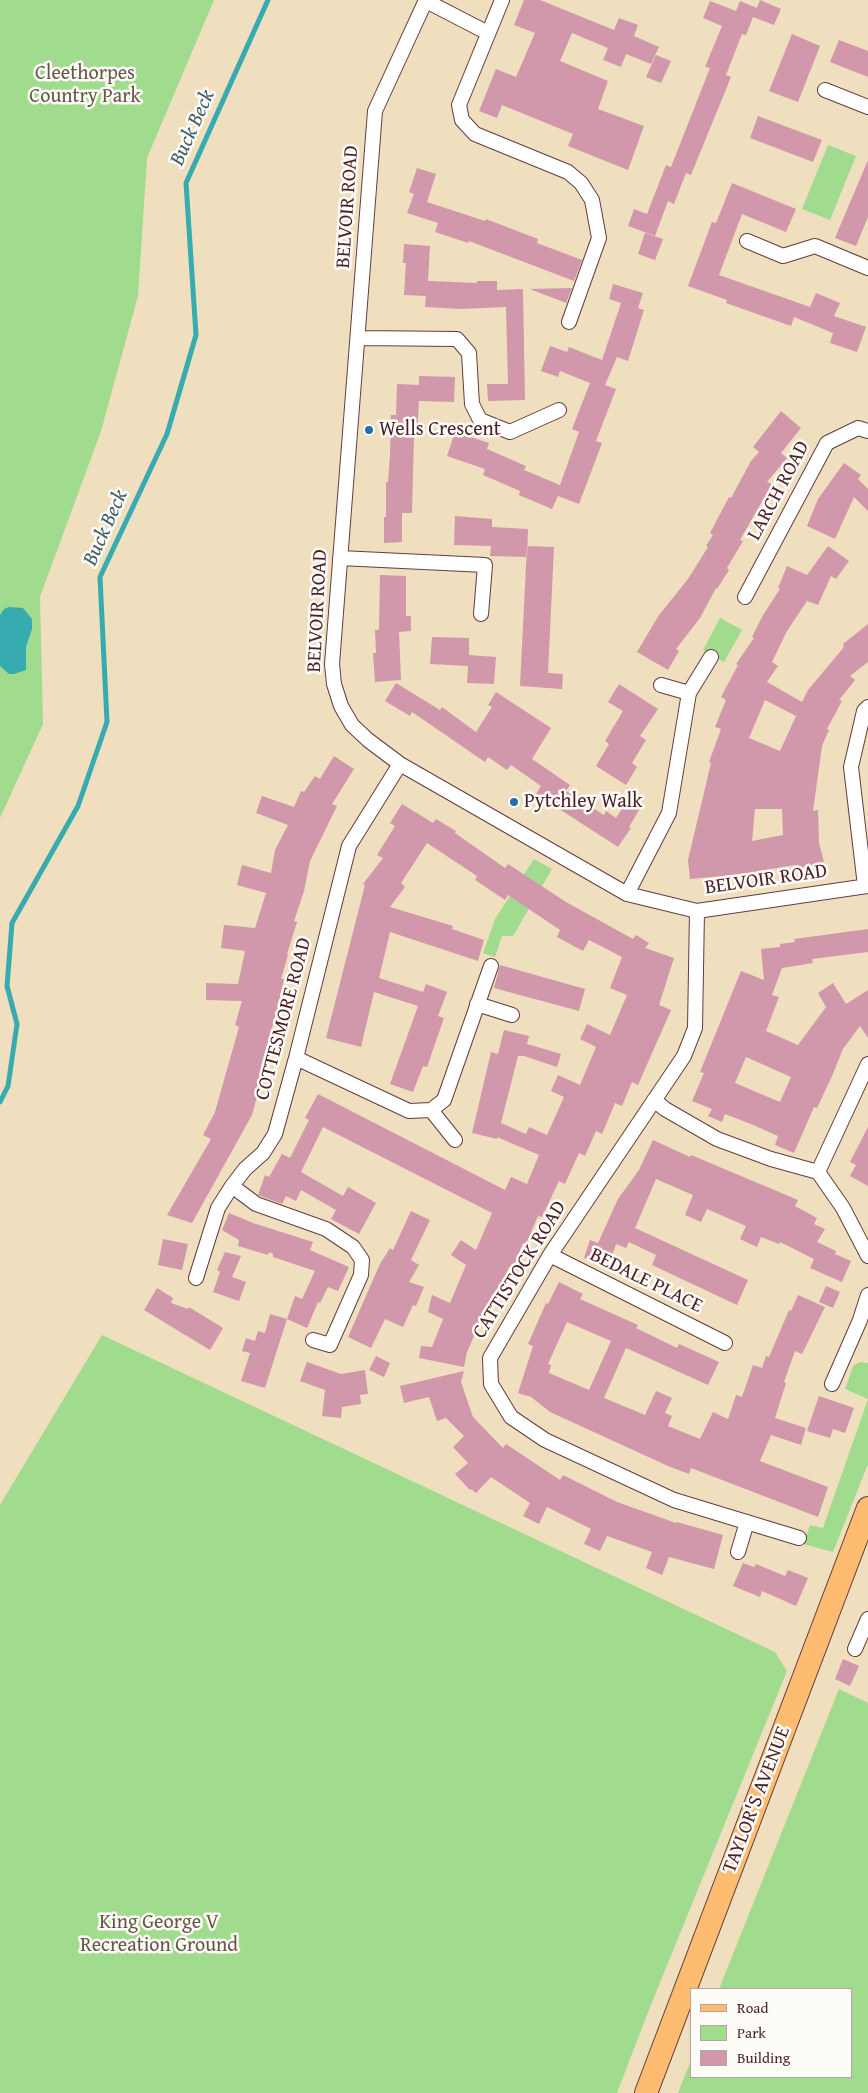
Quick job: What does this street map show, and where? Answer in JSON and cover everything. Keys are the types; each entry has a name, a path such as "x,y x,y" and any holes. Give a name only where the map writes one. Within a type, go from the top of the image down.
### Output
{"main road":[{"name":"TAYLOR'S AVENUE","path":"646,2093 868,1508"}],"street":[{"path":"426,0 488,33"},
{"name":"BELVOIR ROAD","path":"426,0 375,112 332,664 336,692 341,706 352,725 368,740 400,764 627,894 697,911 867,886"},
{"path":"502,0 458,105 462,120 475,134 568,172 581,182 592,200 599,238 568,322"},
{"path":"825,90 868,107"},
{"path":"747,241 783,256 815,246 868,268"},
{"path":"358,338 458,339 469,353 472,404 480,420 510,432 559,410"},
{"name":"LARCH ROAD","path":"745,597 827,444 858,428 868,431"},
{"path":"340,558 485,565 481,614"},
{"path":"627,894 669,813 689,693 712,657"},
{"path":"661,685 689,693"},
{"path":"867,886 851,767 864,712 868,707"},
{"name":"COTTESMORE ROAD","path":"196,1278 218,1208 245,1169 263,1153 275,1134 296,1058 348,846 400,764"},
{"name":"CATTISTOCK ROAD","path":"697,911 694,1028 684,1056 550,1255 490,1358 491,1384 511,1417 544,1440 674,1500 799,1538"},
{"path":"296,1058 409,1111 430,1110 444,1100 476,1004 491,966"},
{"path":"476,1004 512,1015"},
{"path":"818,1172 868,1064"},
{"path":"654,1100 665,1109 717,1139 771,1159 818,1172 842,1208 868,1256"},
{"path":"430,1110 455,1140"},
{"path":"232,1186 256,1204 326,1229 353,1247 362,1260 361,1275 330,1345 312,1340"},
{"name":"BEDALE PLACE","path":"550,1255 725,1343"},
{"path":"832,1384 860,1320 868,1295"},
{"path":"738,1552 747,1522"},
{"path":"855,1649 868,1620"}],"green space":[{"name":"Cleethorpes Country Park","path":"0,0 214,0 147,158 138,296 101,431 40,597 43,724 0,818"},
{"path":"828,145 856,156 830,220 802,209"},
{"path":"720,618 742,630 724,662 703,650"},
{"path":"534,859 552,869 513,936 502,936 495,957 483,953 495,919"},
{"name":"King George V Recreation Ground","path":"102,1335 775,1652 787,1671 648,2012 617,2093 0,2093 0,1505"},
{"path":"859,1362 868,1363 868,1399 845,1389 853,1366"},
{"path":"868,1399 868,1464 833,1552 803,1544 810,1525 823,1528"},
{"path":"839,1689 868,1703 868,2093 678,2093 690,2063 690,2078 853,2078 853,1988 719,1988"}],"water":[{"path":"9,607 23,608 32,619 32,629 26,647 26,670 14,674 9,674 0,666 0,615 4,609"}],"building":[{"path":"524,0 540,0 614,30 619,18 638,25 634,36 659,47 651,64 626,54 621,67 603,60 608,48 572,33 560,61 608,81 598,109 644,126 628,170 568,146 573,134 502,105 497,118 479,111 496,69 516,77 535,33 514,25"},
{"path":"760,0 781,9 774,25 753,17 746,35 742,34 726,75 731,77 691,175 686,173 674,204 668,201 655,236 628,226 634,209 647,214 666,165 671,167 710,68 705,67 722,26 703,18 710,1 736,11 740,1 757,8"},
{"path":"792,34 820,46 798,102 769,91"},
{"path":"839,40 868,51 868,77 830,62"},
{"path":"656,55 671,61 661,83 646,77"},
{"path":"758,116 822,140 813,162 750,138"},
{"path":"868,160 868,217 856,246 835,238"},
{"path":"417,168 436,174 427,202 485,221 486,219 538,239 537,243 582,260 574,281 469,241 468,243 435,232 438,223 407,213 414,194 409,192"},
{"path":"732,183 796,209 786,232 742,214 719,275 810,307 816,293 840,303 834,316 866,327 857,352 830,343 833,333 794,317 791,326 726,303 727,300 688,286 712,222 716,223"},
{"path":"645,233 663,239 655,260 638,254"},
{"path":"404,244 430,246 428,281 477,283 477,281 497,281 497,290 523,289 525,400 488,401 487,384 508,384 506,307 461,309 425,307 426,296 404,295 406,263 403,263"},
{"path":"613,284 643,293 638,308 644,310 628,361 617,357 605,385 616,389 596,441 602,443 579,504 558,496 552,509 519,495 520,491 483,475 485,469 447,456 455,432 489,443 487,449 526,466 524,470 560,485 579,432 572,429 590,383 560,371 558,377 541,371 550,346 567,352 569,347 602,360 621,303 609,299"},
{"path":"572,288 566,303 530,289"},
{"path":"419,376 455,377 454,402 419,401 417,435 414,435 412,513 402,513 402,542 384,543 391,415 396,415 397,384 419,385"},
{"path":"781,411 801,428 781,453 787,458 767,482 772,484 740,540 743,541 727,568 729,570 716,588 700,618 676,649 679,651 668,670 637,652 659,615 688,579 708,547 706,546 713,535 710,533 729,497 731,498 751,461 759,452 753,447"},
{"path":"844,463 861,475 858,479 868,489 868,511 854,497 835,539 807,526 818,499"},
{"path":"455,516 492,519 492,527 528,529 527,557 490,556 491,546 454,545"},
{"path":"527,546 554,547 548,673 563,674 562,689 520,686"},
{"path":"828,546 849,561 836,579 831,576 818,605 807,601 787,631 772,662 778,666 767,682 802,702 808,690 844,647 843,644 868,624 868,662 850,676 855,680 839,700 842,701 827,729 829,730 822,746 813,811 818,810 819,843 824,862 796,869 795,865 735,875 690,879 688,860 711,763 709,762 721,729 715,727 726,700 721,697 738,665 736,664 754,638 752,637 763,615 780,589 778,588 787,566 807,575","holes":["765,700 796,716 780,751 749,738","755,809 782,809 783,835 752,841"]},
{"path":"380,575 406,576 406,616 411,616 411,631 399,632 401,680 375,682 373,653 376,653 375,630 379,630"},
{"path":"432,637 469,638 469,655 496,657 494,684 467,683 468,666 430,664"},
{"path":"396,683 440,710 442,707 476,732 492,707 488,705 496,692 551,728 532,759 570,785 566,791 604,815 606,811 616,818 630,797 642,805 629,827 631,828 618,847 536,794 541,786 511,765 507,770 488,757 485,762 412,712 410,716 385,701"},
{"path":"619,684 658,709 640,736 646,740 632,763 637,767 626,785 596,766 609,744 605,741 623,711 608,702"},
{"path":"334,756 354,769 332,804 337,806 310,861 304,891 294,921 297,922 281,979 284,979 277,1010 264,1056 268,1057 252,1115 192,1223 167,1215 211,1139 203,1135 215,1112 239,1027 235,1025 242,1001 206,1000 206,983 238,984 245,951 221,948 224,925 255,928 266,893 237,885 242,865 271,873 275,850 288,825 256,813 262,796 294,807 301,791 304,792 315,776 320,779"},
{"path":"402,804 433,823 436,819 456,831 455,833 505,868 508,864 566,902 633,939 636,935 649,943 645,948 674,958 659,1005 671,1010 638,1085 632,1082 622,1106 615,1103 602,1134 596,1131 585,1156 579,1153 565,1184 559,1181 542,1217 538,1216 526,1244 523,1243 513,1268 509,1267 496,1297 492,1295 467,1352 464,1367 419,1358 421,1346 432,1347 443,1319 428,1312 432,1295 450,1303 466,1265 451,1255 461,1240 476,1250 492,1213 323,1127 301,1172 343,1196 348,1187 376,1203 359,1234 331,1219 336,1210 301,1190 296,1201 286,1196 282,1204 258,1195 265,1175 269,1177 282,1154 290,1158 309,1120 305,1118 318,1094 505,1190 511,1177 527,1184 539,1155 497,1137 497,1139 472,1133 491,1052 498,1054 504,1030 529,1036 527,1044 561,1054 557,1067 524,1056 518,1056 501,1123 526,1134 529,1127 547,1135 564,1097 551,1091 558,1075 580,1085 596,1047 580,1039 587,1024 610,1035 627,995 610,988 622,957 589,940 583,951 557,937 560,930 508,895 505,900 475,880 477,876 427,843 401,883 405,887 390,907 453,926 452,929 484,940 478,961 390,932 379,978 423,992 426,984 447,992 438,1016 444,1018 427,1067 423,1066 413,1092 390,1084 418,1006 374,992 361,1047 326,1038 365,885 363,884 383,858 377,855 395,826 390,823"},
{"path":"868,929 868,952 812,959 813,963 782,968 772,995 779,997 766,1031 798,1045 826,1007 818,993 833,983 846,1004 868,990 868,1038 860,1026 843,1049 817,1108 814,1107 794,1153 775,1145 778,1136 725,1114 722,1122 708,1116 712,1109 692,1101 704,1073 700,1072 741,971 764,980 761,949 780,947 780,944 795,942 794,939","holes":["746,1057 791,1077 780,1102 735,1083"]},
{"path":"500,965 585,989 579,1011 494,988"},
{"path":"868,1127 868,1186 850,1176 856,1165 850,1162"},
{"path":"653,1140 690,1157 691,1155 798,1200 795,1206 817,1218 814,1224 825,1229 817,1242 836,1251 835,1254 851,1261 842,1282 810,1268 814,1259 780,1242 779,1244 761,1237 757,1247 740,1239 746,1226 707,1209 701,1222 685,1215 693,1195 656,1179 635,1228 748,1280 737,1305 652,1265 656,1255 629,1242 626,1248 616,1244 609,1266 584,1258 590,1240 598,1243 618,1199 639,1170"},
{"path":"411,1211 430,1220 411,1260 419,1265 409,1282 424,1287 416,1306 413,1305 403,1327 385,1319 371,1348 348,1337 380,1264 390,1248 393,1250"},
{"path":"229,1213 253,1223 313,1242 310,1250 349,1267 338,1291 328,1287 320,1303 318,1302 307,1328 287,1319 295,1296 302,1299 315,1271 273,1257 273,1254 269,1252 268,1255 238,1246 239,1240 222,1230"},
{"path":"163,1239 188,1244 182,1270 158,1265"},
{"path":"225,1252 241,1256 232,1277 246,1282 239,1301 213,1292 220,1272 217,1270"},
{"path":"559,1282 583,1294 580,1299 638,1325 636,1328 677,1348 679,1344 719,1362 708,1385 626,1348 604,1398 645,1415 656,1391 672,1398 665,1413 672,1416 668,1426 700,1439 713,1412 728,1419 736,1395 742,1397 753,1365 762,1368 766,1356 769,1357 789,1310 791,1311 798,1295 825,1307 802,1354 795,1351 784,1382 786,1383 775,1418 806,1428 801,1445 771,1435 760,1461 828,1487 818,1517 691,1468 689,1474 668,1466 550,1412 531,1397 518,1393 533,1346 528,1344 546,1303 548,1304","holes":["567,1322 611,1341 589,1390 549,1373 551,1365 548,1364"]},
{"path":"826,1286 840,1292 833,1308 819,1302"},
{"path":"157,1288 173,1298 171,1303 188,1309 189,1307 223,1328 210,1350 144,1310"},
{"path":"270,1314 287,1319 265,1388 241,1381 250,1353 242,1351 246,1338 255,1341 258,1331 265,1333"},
{"path":"376,1356 390,1363 384,1377 369,1370"},
{"path":"307,1362 341,1374 365,1370 368,1394 360,1395 361,1404 342,1407 341,1418 322,1416 325,1390 300,1381"},
{"path":"464,1371 461,1382 473,1417 503,1448 506,1444 560,1480 563,1475 617,1502 676,1523 723,1535 714,1569 669,1557 662,1575 646,1568 652,1552 607,1536 600,1551 584,1544 591,1529 547,1507 539,1524 523,1516 530,1503 491,1477 476,1493 470,1490 455,1474 468,1463 453,1447 464,1436 446,1418 437,1421 429,1397 404,1403 400,1386"},
{"path":"819,1396 854,1408 845,1433 833,1429 830,1438 807,1431"},
{"path":"743,1563 754,1567 756,1564 785,1576 788,1570 808,1578 796,1606 762,1591 760,1597 733,1586"},
{"path":"843,1659 859,1666 850,1686 835,1679"}],"waterway":[{"name":"Buck Beck","path":"0,1102 8,1086 17,1024 7,986 12,923 78,806 107,722 100,577 167,434 196,335 186,183 268,0"}],"place":[{"name":"Wells Crescent","path":"369,430"},
{"name":"Pytchley Walk","path":"514,802"}]}
